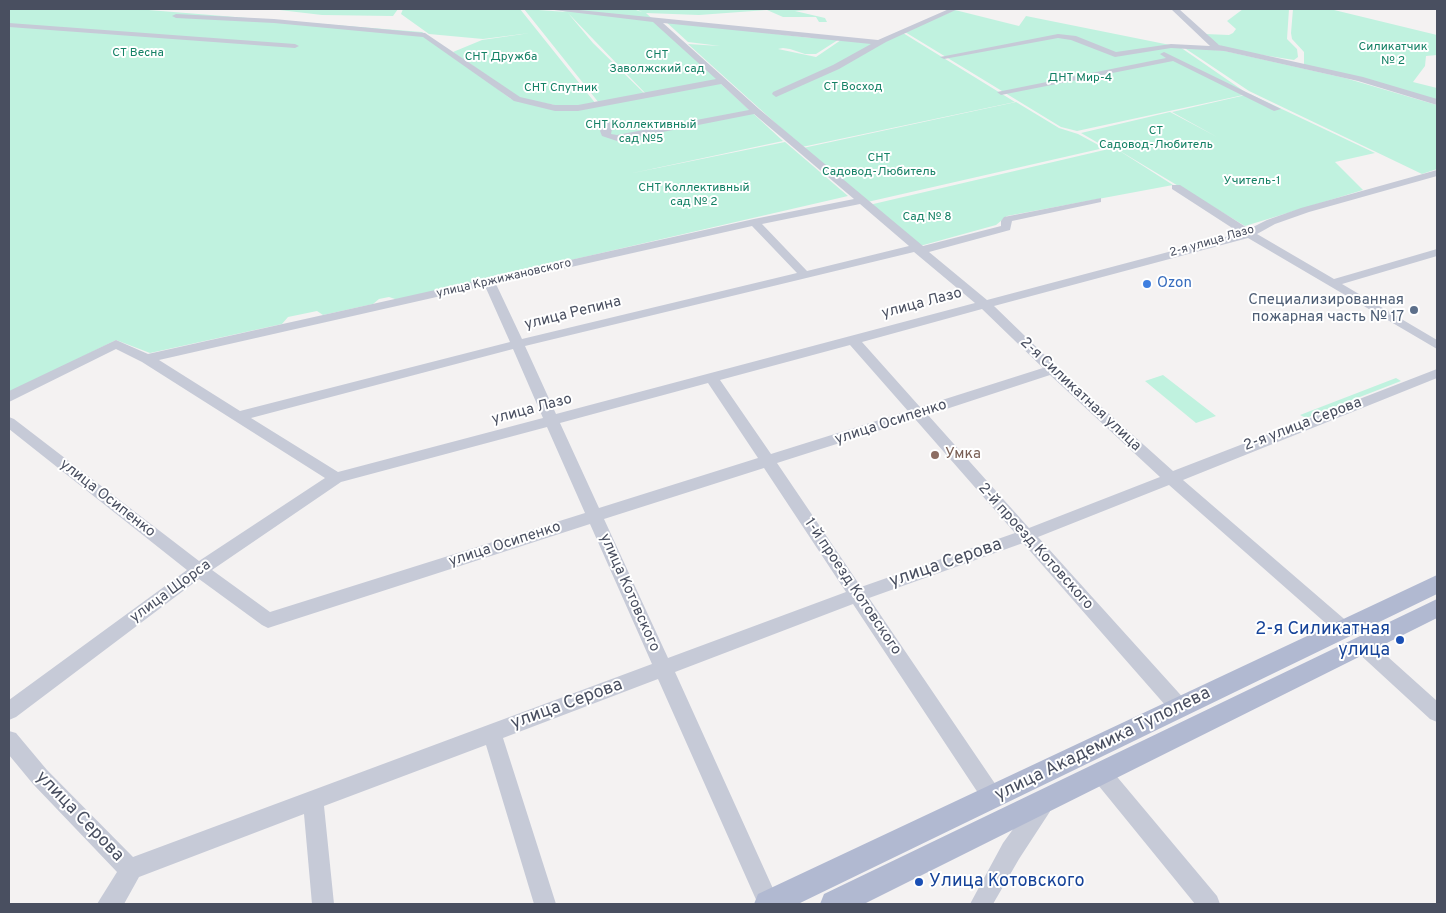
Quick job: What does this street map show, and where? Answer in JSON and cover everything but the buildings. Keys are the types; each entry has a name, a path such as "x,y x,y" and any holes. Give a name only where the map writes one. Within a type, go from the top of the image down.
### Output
{"main road":[{"name":"улица Академика Туполева","path":"834,904 1042,789 1180,708 1437,584"},
{"name":"улица Академика Туполева","path":"769,904 993,798 1042,789 1101,773 1437,608"},
{"path":"1350,626 1350,640 1356,648"}],"street":[{"path":"550,9 879,42"},
{"path":"776,94 836,67 879,42 955,9"},
{"path":"1175,9 1210,44 1224,49"},
{"path":"176,16 265,20 425,35 518,99 554,108 578,108 722,81"},
{"name":"2-я Силикатная улица","path":"656,20 756,111 984,304 1052,370 1170,477 1350,626"},
{"path":"9,25 295,46"},
{"path":"944,57 1058,36 1073,38 1115,55 1181,45 1224,49 1360,79 1437,102"},
{"path":"1154,49 1277,109"},
{"path":"1001,92 1173,59"},
{"path":"608,124 605,131 607,136 617,138 756,111"},
{"name":"2-я улица Лазо","path":"984,304 1249,234 1271,222 1305,210 1437,173"},
{"path":"1176,187 1249,234 1437,345"},
{"name":"улица Репина","path":"238,416 518,344 1006,228 1006,220 1008,219 1096,200"},
{"name":"улица Кржижановского","path":"147,359 754,222 861,201"},
{"path":"754,222 805,275"},
{"path":"1333,282 1437,252"},
{"name":"улица Котовского","path":"490,283 769,904"},
{"name":"улица Лазо","path":"336,478 554,422 712,377 984,304"},
{"name":"2-й проезд Котовского","path":"852,339 1025,536 1180,708"},
{"path":"9,397 116,344 147,359 336,478"},
{"name":"улица Осипенко","path":"9,422 199,570 268,620 918,415 1052,370"},
{"name":"2-я улица Серова","path":"1170,477 1437,373"},
{"name":"1-й проезд Котовского","path":"712,377 993,798"},
{"name":"улица Серова","path":"9,740 40,777 131,869 858,595 1025,536 1170,477"},
{"name":"улица Щорса","path":"9,711 199,570 336,478"},
{"path":"1356,648 1437,713"},
{"path":"492,733 545,904"},
{"path":"1101,773 1209,904"},
{"path":"981,904 1021,836 1042,789"},
{"path":"313,802 323,904"},
{"path":"113,902 131,869"}],"green space":[{"path":"9,9 136,9 422,32 511,99 566,111 720,83 783,141 628,174 785,142 848,196 398,300 389,297 379,299 373,304 323,315 317,311 288,317 282,324 150,353 116,340 9,393"},
{"path":"271,9 398,9 393,16 322,15"},
{"path":"403,9 520,9 596,104 569,108 519,98 453,52 482,40 530,33 483,39 429,34 401,14"},
{"name":"СНТ Заволжский сад","path":"524,9 567,12 555,9 633,9 642,12 636,9 821,9 795,11 825,18 827,22 819,22 816,17 783,17 767,10 699,15 646,13 719,80 646,94 568,13 593,43 645,94 599,103"},
{"path":"1243,9 1289,9 1287,39 1297,49 1298,57 1294,60 1256,54 1226,48 1211,42 1205,34 1229,35 1233,33 1236,29 1227,21"},
{"name":"Силикатчик № 2","path":"1293,9 1330,9 1437,35 1437,55 1426,56 1425,66 1413,82 1437,88 1437,100 1360,77 1304,65 1304,52 1292,39"},
{"name":"ДНТ Мир-4","path":"955,10 1019,26 1026,16 1180,47 1248,94 1077,131 1061,127 905,32"},
{"name":"СТ Восход","path":"665,21 811,38 841,38 816,54 805,54 783,48 778,49 816,57 841,40 879,44 903,33 1015,102 802,147 688,44 720,46 688,42"},
{"path":"1183,47 1225,51 1345,78 1437,105 1437,169 1422,174 1249,91"},
{"path":"1250,94 1375,153 1335,162 1363,190 1245,226 1115,148 1173,185 1007,216 996,225 920,246 869,205 1113,148 1100,144 1081,133 1170,112 1217,137 1172,112"},
{"name":"СНТ Садовод-Любитель","path":"1016,102 1059,128 1078,134 1104,148 863,203 803,148"},
{"path":"1163,375 1216,416 1196,423 1145,381"},
{"path":"1396,378 1401,381 1306,418 1300,415"}],"place":[{"name":"Ozon","path":"1147,284"},
{"name":"Специализированная пожарная часть № 17","path":"1414,310"},
{"name":"Умка","path":"935,455"},
{"name":"2-я Силикатная улица","path":"1400,640"},
{"name":"Улица Котовского","path":"919,882"}],"park label":[{"name":"СТ Весна","path":"138,54"},
{"name":"СНТ Дружба","path":"501,58"},
{"name":"СНТ Спутник","path":"561,89"},
{"name":"СНТ Коллективный сад №5","path":"641,133"},
{"name":"СТ Садовод-Любитель","path":"1156,139"},
{"name":"Учитель-1","path":"1252,182"},
{"name":"СНТ Коллективный сад № 2","path":"694,196"},
{"name":"Сад № 8","path":"927,218"}]}
